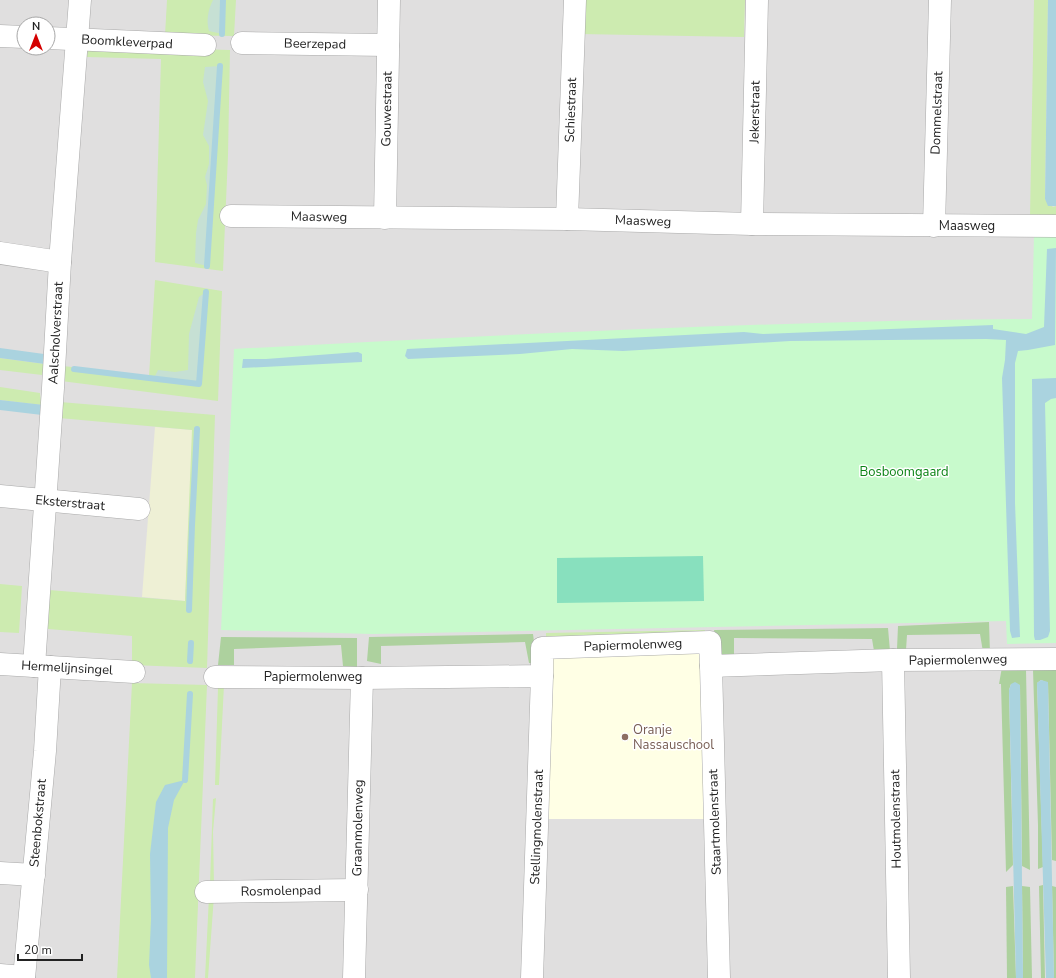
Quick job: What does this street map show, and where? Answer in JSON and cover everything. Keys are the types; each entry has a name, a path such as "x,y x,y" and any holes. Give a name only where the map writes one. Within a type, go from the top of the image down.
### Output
{"street":[{"name":"Aalscholverstraat","path":"42,667 46,501 60,262 80,0"},
{"name":"Gouwestraat","path":"385,218 389,0"},
{"name":"Schiestraat","path":"567,219 575,0"},
{"name":"Jekerstraat","path":"752,224 757,0"},
{"name":"Dommelstraat","path":"934,226 940,0"},
{"path":"0,36 16,37"},
{"name":"Boomkleverpad","path":"56,39 205,45"},
{"name":"Beerzepad","path":"242,42 388,45"},
{"name":"Maasweg","path":"231,216 567,219 752,224 1056,226"},
{"path":"0,253 60,262"},
{"name":"Eksterstraat","path":"0,496 139,509"},
{"name":"Papiermolenweg","path":"215,677 362,678 542,676 542,648 710,642 711,666 893,660 1056,659"},
{"name":"Houtmolenstraat","path":"893,660 899,978"},
{"name":"Hermelijnsingel","path":"0,664 134,672"},
{"name":"Staartmolenstraat","path":"711,666 719,978"},
{"name":"Steenbokstraat","path":"24,977 45,750 42,667"},
{"name":"Stellingmolenstraat","path":"532,978 542,676"},
{"name":"Graanmolenweg","path":"354,978 362,678"},
{"path":"0,873 34,875"},
{"name":"Rosmolenpad","path":"206,892 356,890"},
{"path":"0,975 24,977"}],"shaded area":[{"path":"0,0 1056,0 1056,978 0,978"},
{"path":"213,0 223,0 222,34 209,31 208,15"},
{"path":"220,66 207,266 195,263 196,233 198,220 206,204 207,185 205,177 209,164 209,146 203,135 208,101 203,82 205,67"},
{"path":"206,292 199,384 154,378 158,370 175,372 188,370 189,334 199,297"},
{"path":"155,427 193,430 185,601 142,597"},
{"name":"Oranje Nassauschool","path":"703,650 706,819 544,819 548,655"}],"green space":[{"path":"167,0 236,0 234,36 165,35"},
{"path":"580,0 745,0 744,37 579,34"},
{"path":"1034,0 1048,0 1045,199 1053,207 1056,206 1056,218 1030,217"},
{"path":"162,48 230,50 228,155 223,271 155,262 161,59 87,57 88,49"},
{"name":"Bosboomgaard","path":"1056,233 1056,643 1007,644 1006,621 372,634 221,630 234,349 533,334 733,326 932,320 1032,319 1034,235"},
{"path":"155,280 222,291 218,401 61,381 63,366 149,376"},
{"path":"0,358 45,364 42,375 0,370"},
{"path":"0,387 40,393 41,405 0,400"},
{"path":"60,402 215,415 207,668 132,665 132,636 48,629 49,590 185,601 192,430 59,418"},
{"path":"703,556 704,601 557,603 557,558"},
{"path":"0,584 22,586 19,633 0,632"},
{"path":"989,622 990,654 983,652 980,634 907,635 906,650 897,649 898,626"},
{"path":"888,628 890,651 874,651 872,639 734,638 734,659 719,659 714,630"},
{"path":"705,630 704,634 546,639 546,633"},
{"path":"533,634 537,664 529,663 525,642 381,646 381,664 367,661 369,637"},
{"path":"221,637 357,638 357,667 343,666 341,645 234,649 234,665 218,665"},
{"path":"1002,667 1026,670 1030,870 1022,866 1020,685 1011,684 1009,690 1013,865 1006,872 1001,684 999,684"},
{"path":"1056,669 1056,861 1052,860 1048,683 1041,680 1037,683 1043,867 1038,869 1033,670"},
{"path":"132,683 207,685 195,978 117,978"},
{"path":"224,685 219,785 215,785 218,687"},
{"path":"216,798 213,832 214,884 210,883 213,799"},
{"path":"1043,885 1045,978 1041,978 1039,886"},
{"path":"1013,886 1016,978 1007,978 1006,887"},
{"path":"1022,886 1030,887 1032,978 1023,978"},
{"path":"1052,886 1056,887 1056,978 1054,978"},
{"path":"209,896 214,896 208,978 205,978"}],"water":[{"path":"1048,0 1056,0 1056,206 1048,206 1045,199"},
{"path":"1056,248 1055,345 1018,351 1015,363 1015,503 1020,637 1012,638 1010,631 1002,378 1006,340 790,341 623,351 572,349 520,354 408,359 405,356 407,349 744,332 763,334 993,325 993,329 1026,334 1044,327 1047,249"},
{"path":"0,348 44,354 45,364 0,358"},
{"path":"358,352 362,354 362,362 242,368 243,359 266,359"},
{"path":"1056,378 1056,398 1045,403 1050,631 1048,637 1035,640 1032,379"},
{"path":"0,400 44,405 42,415 0,410"},
{"path":"1041,680 1048,682 1054,978 1046,978 1037,683"},
{"path":"1015,682 1020,685 1023,978 1016,978 1009,690 1011,684"},
{"path":"185,780 174,800 168,828 167,978 151,978 149,965 151,919 150,854 156,802 165,785"}],"waterway":[{"path":"222,34 223,0"},
{"path":"207,266 220,66"},
{"path":"74,369 199,384 206,292"},
{"path":"189,610 197,429"},
{"path":"190,661 191,643"},
{"path":"185,780 190,694"}],"place":[{"name":"Oranje Nassauschool","path":"625,737"}]}
